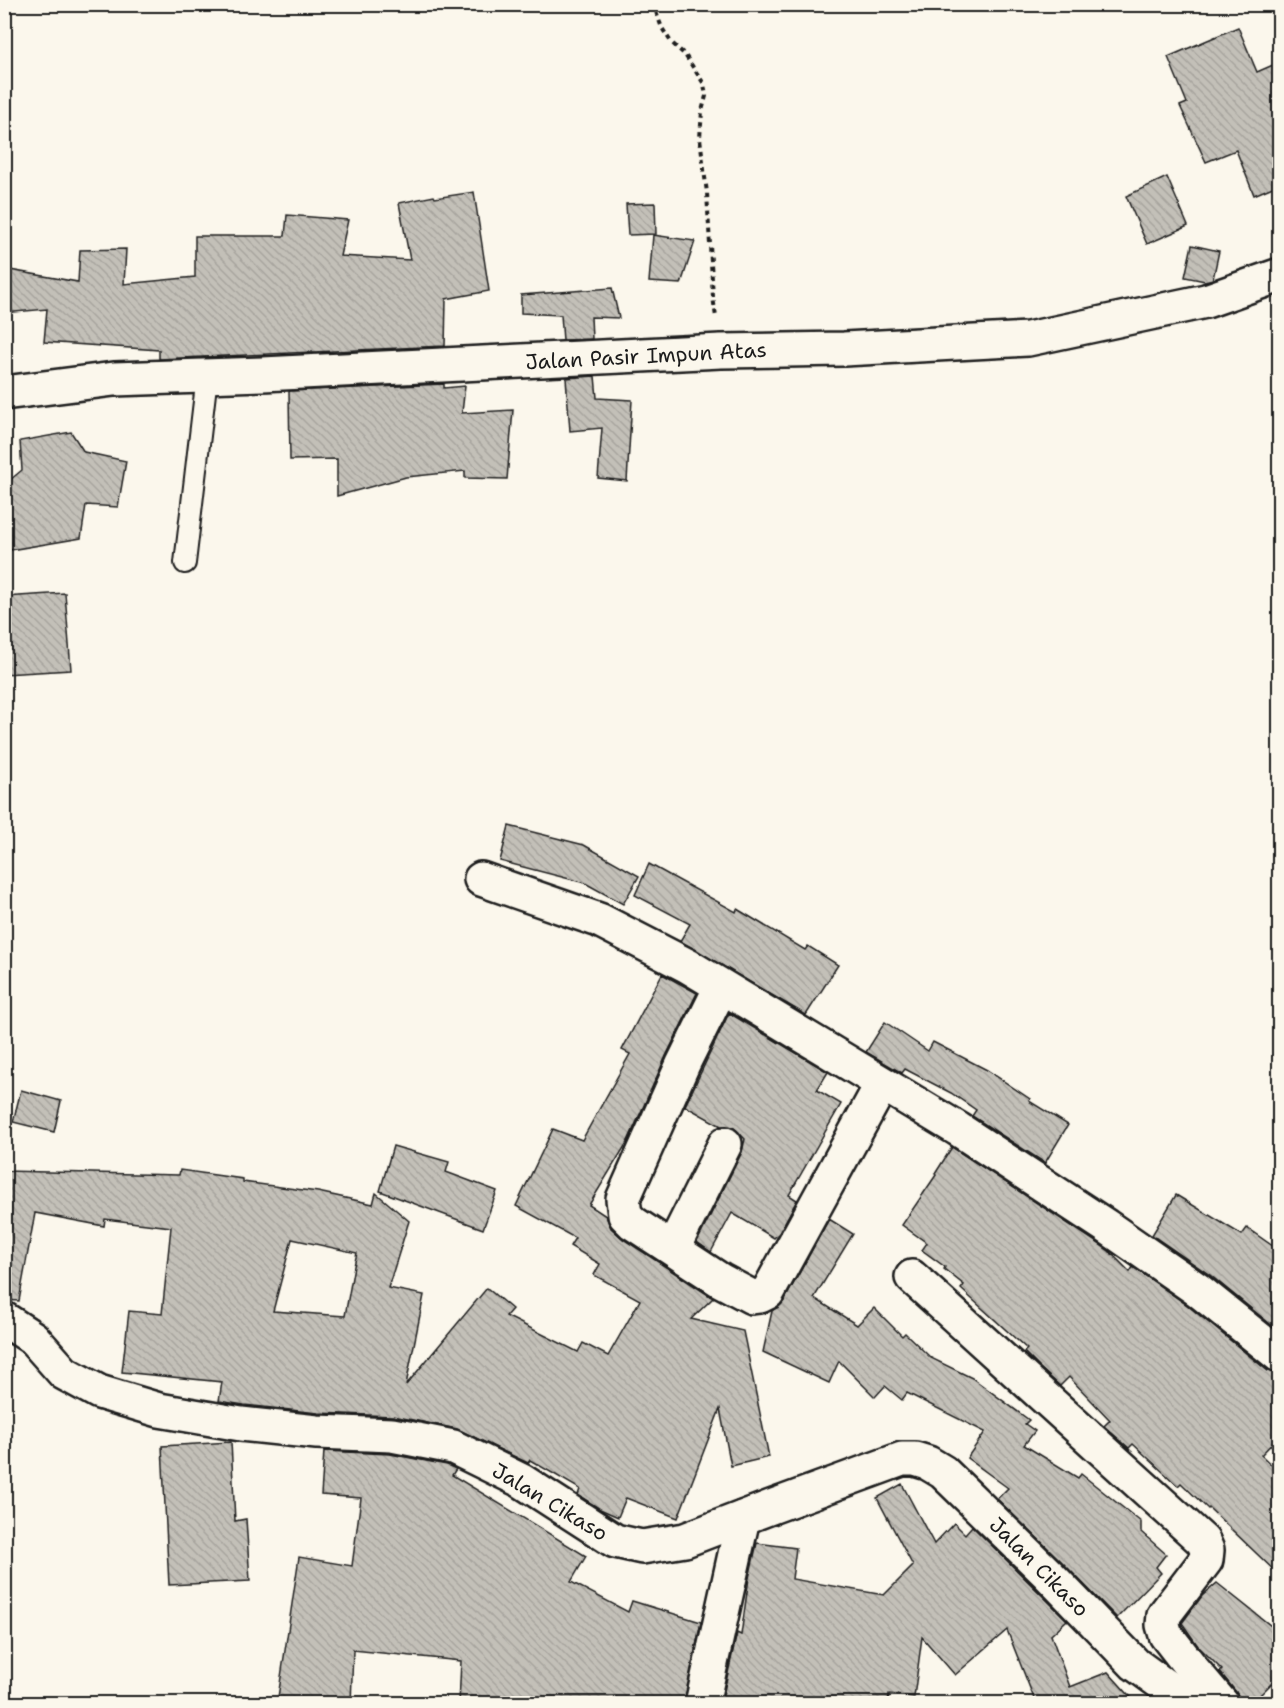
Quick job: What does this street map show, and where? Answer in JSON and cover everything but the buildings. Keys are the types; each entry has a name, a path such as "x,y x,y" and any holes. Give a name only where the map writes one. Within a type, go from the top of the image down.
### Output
{"street":[{"name":"Jalan Pasir Impun Atas","path":"4,393 114,379 721,351 844,349 1028,339 1206,301 1280,275"},
{"path":"481,879 599,920 688,966 958,1129 1115,1232 1198,1290 1280,1356"},
{"path":"722,987 682,1064 622,1199 625,1215 633,1223 720,1280 752,1297 768,1292 882,1084"},
{"path":"673,1248 725,1144"},
{"path":"912,1277 1203,1541 1207,1550 1206,1560 1164,1615 1162,1625 1166,1635 1222,1704"},
{"name":"Jalan Cikaso","path":"4,1319 33,1338 64,1373 99,1392 159,1410 241,1424 317,1432 392,1435 453,1447 522,1481 615,1540 642,1547 685,1540 902,1460 915,1459 928,1463 943,1472 1048,1574 1135,1664 1172,1691 1201,1704"},
{"path":"702,1704 743,1518"}],"lane":[{"path":"185,563 207,376"}],"path":[{"path":"654,4 662,28 671,42 685,55 704,84 705,96 700,138 707,193 713,297 721,351"}]}
